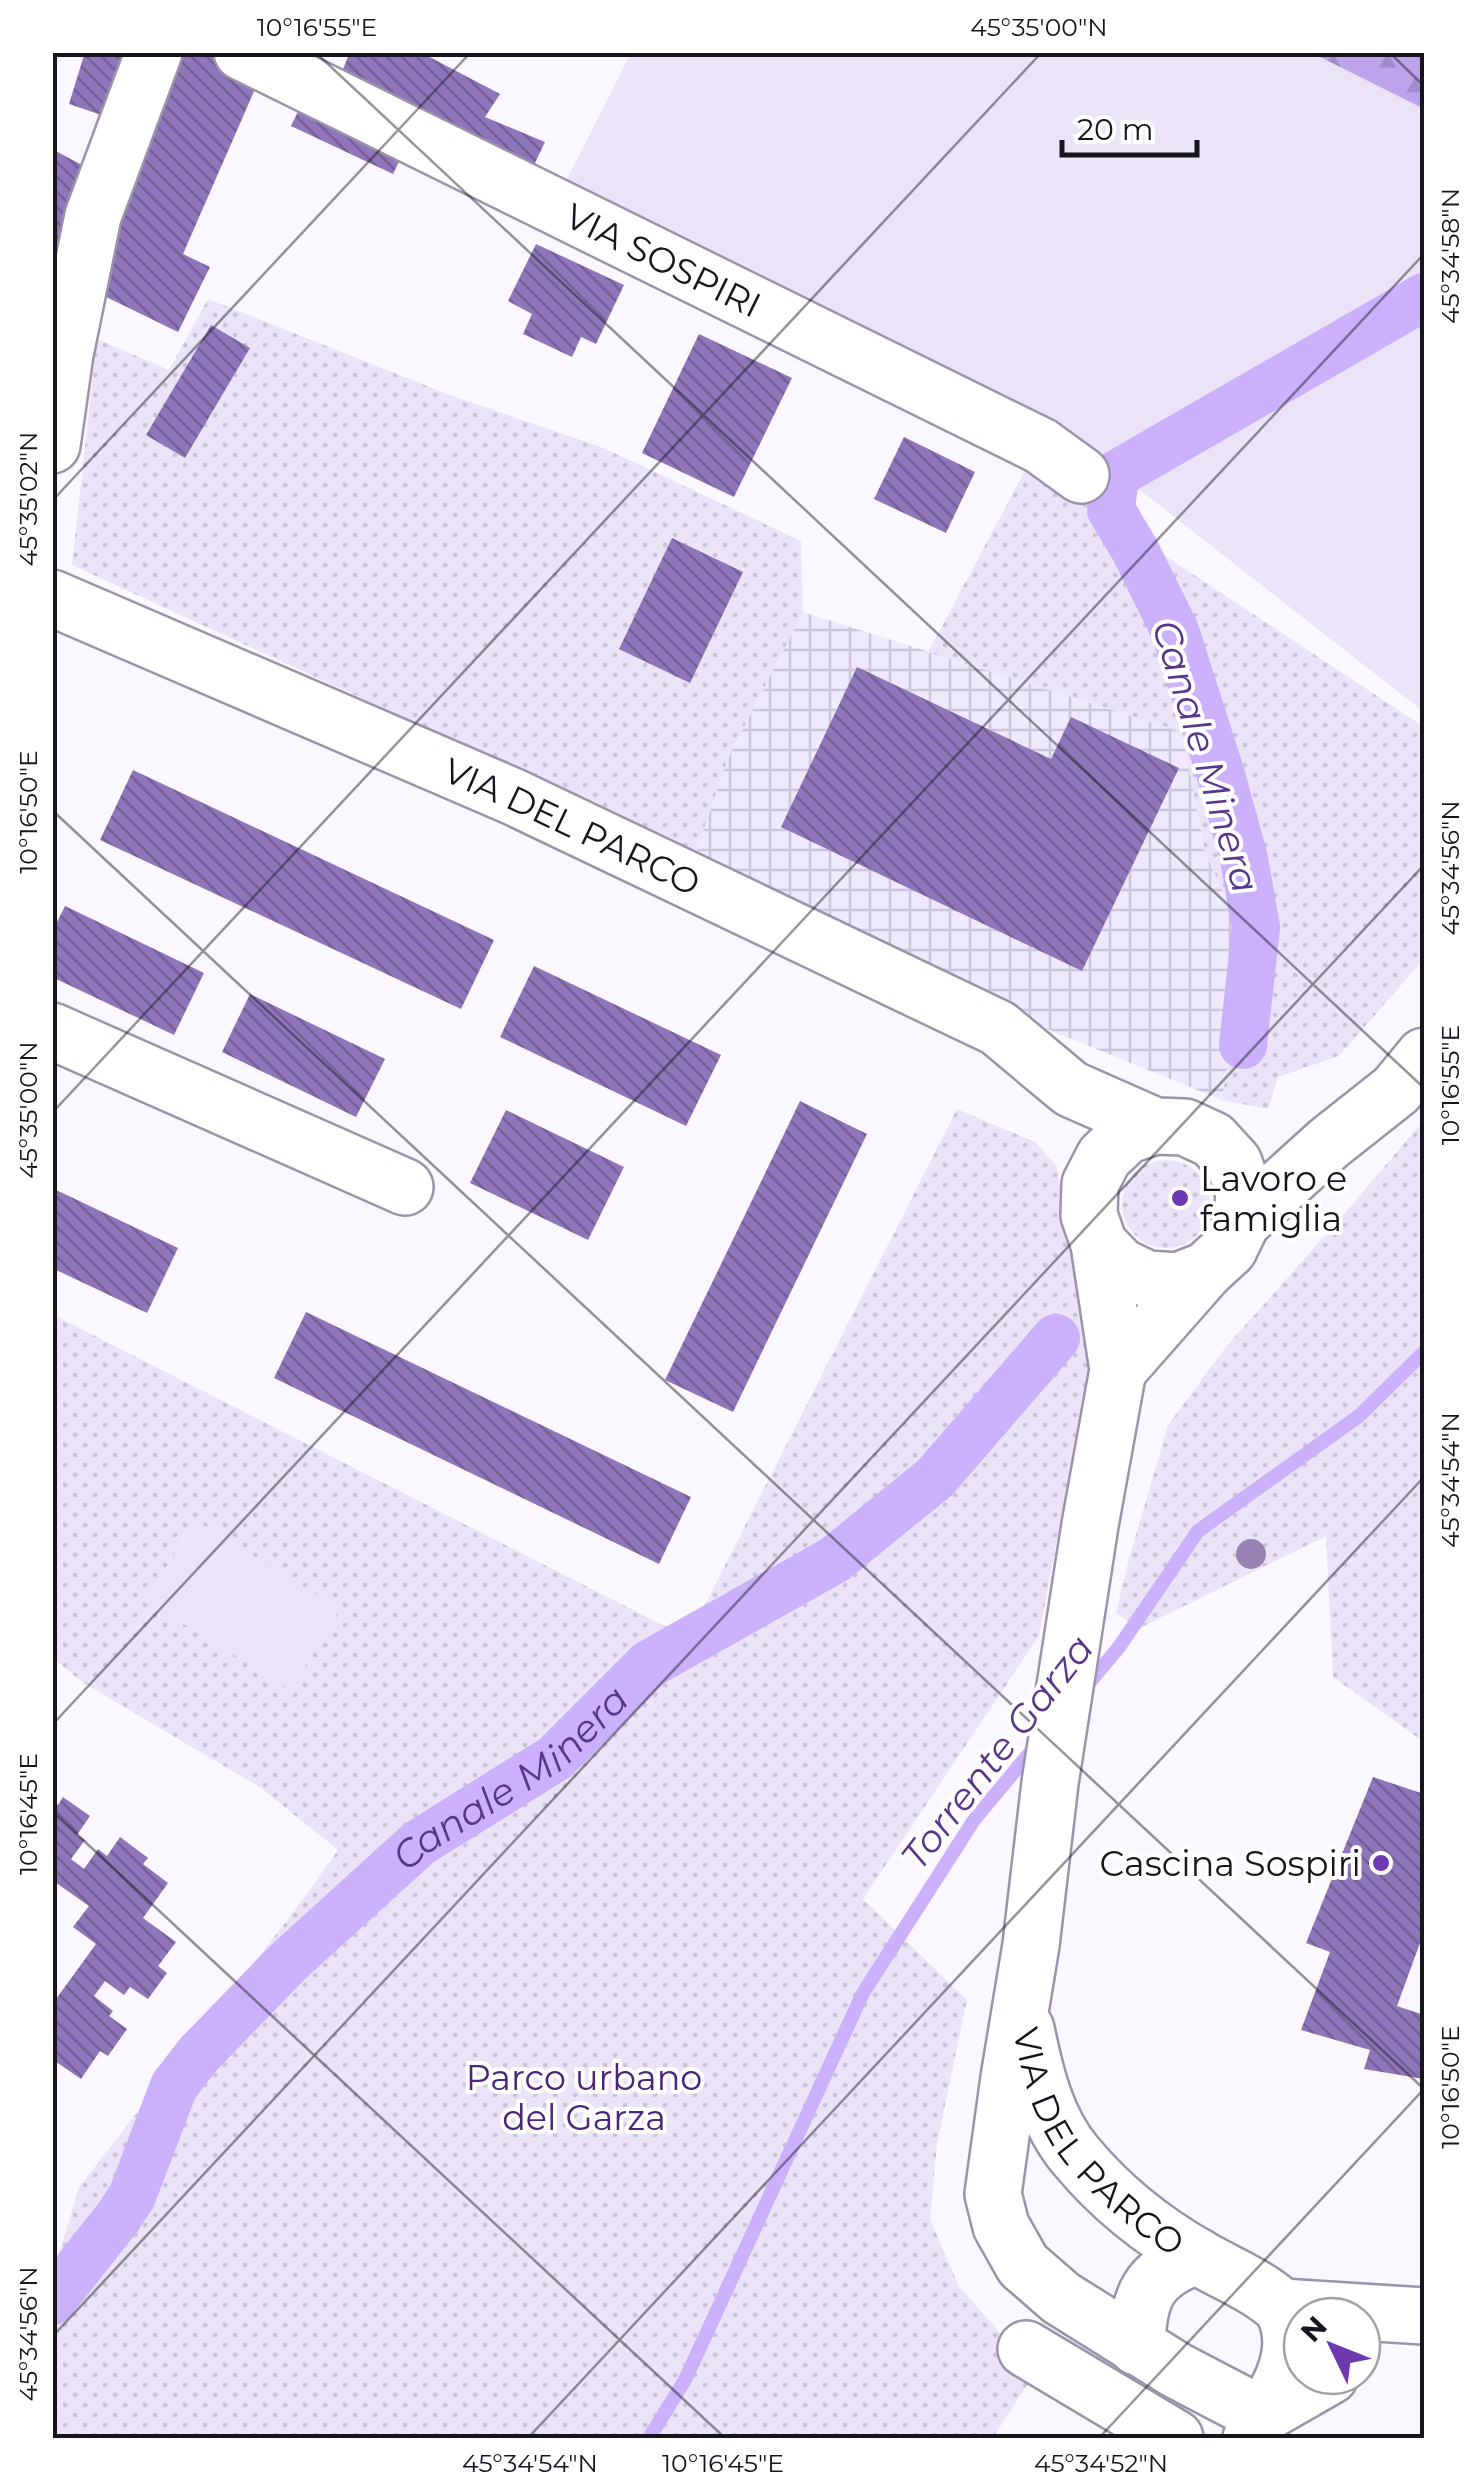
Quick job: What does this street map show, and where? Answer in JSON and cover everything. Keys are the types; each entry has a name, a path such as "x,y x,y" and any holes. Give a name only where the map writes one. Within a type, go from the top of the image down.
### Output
{"street":[{"path":"52,446 65,354 93,216 154,52"},
{"name":"VIA SOSPIRI","path":"242,52 1041,446 1081,475"},
{"name":"VIA DEL PARCO","path":"52,598 514,796 998,1028 1070,1089 1155,1126 1186,1128 1213,1140 1329,1143"},
{"path":"52,1030 404,1188"},
{"path":"1242,1222 1329,1143 1396,1090 1424,1056"},
{"name":"VIA DEL PARCO","path":"1070,1089 1090,1184 1089,1215 1100,1244 1118,1370 1050,1783 1022,2007 993,2194 1001,2226 1024,2265 1061,2298 1257,2427"},
{"path":"1090,1184 1104,1157 1126,1136 1155,1126"},
{"path":"1118,1370 1206,1270 1229,1250 1242,1222 1244,1192 1234,1163 1213,1140"},
{"path":"1100,1244 1120,1266 1148,1280 1178,1281 1206,1270"},
{"name":"VIA DEL PARCO","path":"1022,2007 1036,2077 1056,2127 1073,2153 1130,2210 1282,2308"},
{"name":"VIA DEL PARCO","path":"1137,2347 1144,2297 1158,2277 1174,2264 1197,2256"},
{"path":"1382,2314 1424,2316"},
{"path":"1382,2349 1424,2332"},
{"path":"1026,2349 1175,2438"},
{"path":"1257,2427 1282,2381"},
{"path":"1257,2427 1301,2396"}],"shaded area":[{"path":"803,612 1182,732 1205,852 1247,945 1222,1100 1010,1014 696,852 728,758"}],"green space":[{"path":"631,53 1312,53 1424,109 1424,712 1063,430 866,341 567,179"},
{"path":"1312,53 1424,53 1424,109"},
{"path":"208,299 450,395 604,448 801,541 803,612 728,758 696,852 72,565 97,339 169,370"},
{"path":"1028,465 1424,727 1424,959 1339,1056 1278,1077 1268,1109 1222,1100 1247,945 1205,852 1182,732 928,652"},
{"name":"Parco urbano del Garza","path":"957,1109 1035,1142 1057,1166 1069,1244 1096,1311 1091,1382 1039,1636 863,1899 967,2000 937,2144 930,2219 959,2286 1035,2373 993,2438 53,2438 53,2274 79,2187 338,1850 261,1788 82,1682 53,1658 52,1314 688,1638","holes":["195,1520 340,1609 291,1690 146,1601"]},
{"path":"1424,1120 1424,1742 1333,1677 1326,1536 1138,1629 1116,1613 1168,1425 1225,1348"},
{"path":"1166,1160 1191,1167 1203,1179 1210,1204 1203,1229 1191,1241 1166,1248 1141,1241 1129,1229 1122,1204 1129,1179 1141,1167"},
{"path":"195,1520 341,1609 291,1690 146,1602"}],"building":[{"path":"85,52 132,52 110,118 69,104"},
{"path":"177,52 203,52 259,80 183,254 210,267 178,332 94,291"},
{"path":"350,52 420,52 500,94 485,117 545,142 534,165 343,69"},
{"path":"306,95 408,143 393,174 291,126"},
{"path":"52,149 95,172 53,267 52,267"},
{"path":"536,244 624,285 596,344 581,337 572,357 523,334 532,314 508,301"},
{"path":"211,325 250,348 185,458 146,435"},
{"path":"699,334 792,378 734,497 642,453"},
{"path":"904,437 975,472 946,533 874,499"},
{"path":"672,538 743,572 690,683 619,649"},
{"path":"857,667 1051,759 1071,717 1179,768 1082,971 781,827"},
{"path":"133,770 494,940 461,1009 100,840"},
{"path":"65,906 204,973 174,1035 52,977 52,932"},
{"path":"534,966 721,1055 686,1126 500,1037"},
{"path":"250,994 385,1059 356,1117 222,1052"},
{"path":"800,1101 867,1134 733,1412 665,1380"},
{"path":"506,1110 624,1167 588,1240 470,1183"},
{"path":"52,1188 178,1248 147,1313 52,1268"},
{"path":"306,1312 691,1497 659,1564 274,1378"},
{"name":"Cascina Sospiri","path":"1373,1777 1424,1794 1424,1932 1397,2006 1424,2015 1424,2079 1364,2069 1370,2050 1301,2030 1330,1952 1306,1943"},
{"path":"63,1797 90,1816 77,1835 85,1840 71,1859 84,1869 98,1849 107,1856 120,1837 148,1858 143,1864 168,1883 143,1918 176,1942 158,1966 167,1973 148,1999 130,1987 124,1995 105,1981 94,1996 113,2011 109,2016 127,2029 108,2056 100,2051 81,2079 52,2059 52,1996 56,1999 96,1944 73,1927 89,1906 52,1880 52,1801 58,1805"}],"waterway":[{"name":"Canale Minera","path":"1243,1045 1256,927 1244,859 1175,631 1111,510 1115,475 1424,297"},
{"name":"Canale Minera","path":"52,2301 132,2196 174,2086 198,2055 288,1962 419,1843 555,1758 649,1664 834,1560 935,1478 1056,1338"},
{"name":"Torrente Garza","path":"1084,1689 1119,1647 1198,1531 1359,1416 1424,1352"},
{"name":"Torrente Garza","path":"649,2438 685,2380 863,1993 974,1820 1038,1743"}],"place":[{"name":"Lavoro e famiglia","path":"1180,1198"},
{"name":"Cascina Sospiri","path":"1381,1863"}]}
